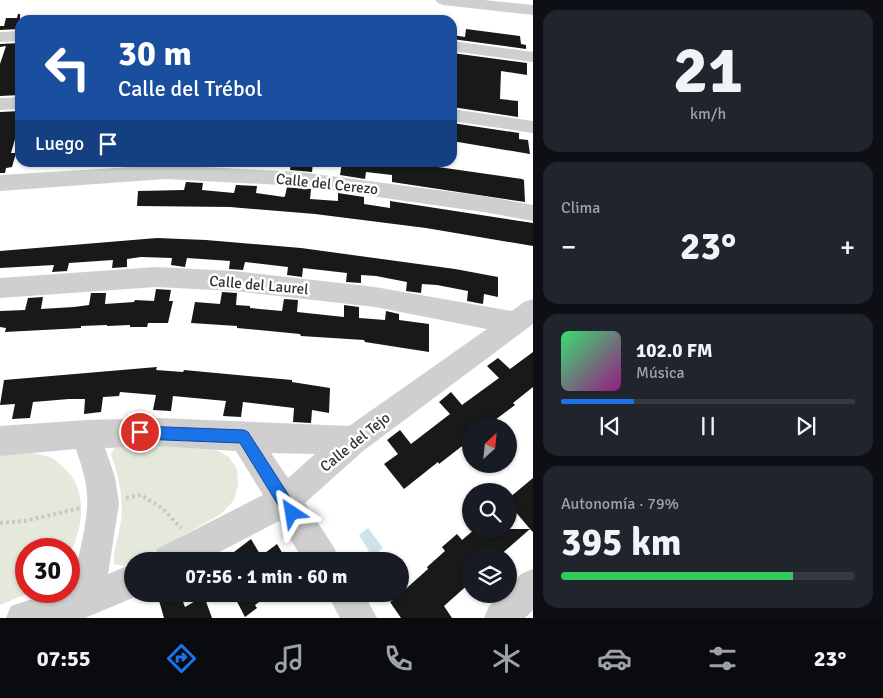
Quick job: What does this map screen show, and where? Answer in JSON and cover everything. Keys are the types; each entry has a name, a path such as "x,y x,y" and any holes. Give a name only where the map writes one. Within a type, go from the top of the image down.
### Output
{"street":[{"path":"443,0 533,10"},
{"path":"498,0 533,4"},
{"path":"0,37 15,36"},
{"path":"457,47 533,57"},
{"path":"0,104 15,103"},
{"path":"457,116 533,127"},
{"name":"Calle del Cerezo","path":"0,182 165,172 300,179 483,204 533,213"},
{"name":"Calle del Laurel","path":"0,288 156,277 234,281 524,316"},
{"name":"Calle del Tejo","path":"186,552 284,501 353,441 524,316"},
{"path":"0,441 86,434 158,432 353,441"},
{"path":"86,434 101,478 103,503 100,535 89,583 91,600"},
{"path":"244,437 317,552"},
{"path":"23,618 91,600 124,585"},
{"path":"501,618 533,586"},
{"path":"349,602 360,618"}],"shaded area":[{"path":"116,446 209,446 229,457 237,469 238,484 234,500 221,514 154,552 124,552 124,566 114,564 122,508 119,481 111,454"},
{"path":"25,452 55,460 72,477 80,498 81,510 77,538 15,538 15,599 0,605 0,455"}],"water":[{"path":"368,528 383,548 378,552 368,552 369,551 359,535"}],"building":[{"path":"6,18 15,18 15,29 0,30 0,26 4,26"},
{"path":"466,29 520,36 521,44 526,45 526,49 457,40 457,36 465,37"},
{"path":"15,43 15,95 0,96 0,64 6,46 0,47 0,44"},
{"path":"457,54 527,63 527,75 501,71 500,99 518,101 518,117 457,108"},
{"path":"15,111 15,139 11,153 15,153 15,156 12,167 6,168 5,173 0,173 0,112"},
{"path":"457,124 519,133 519,139 528,140 530,154 457,142"},
{"path":"290,167 312,167 312,172 290,170"},
{"path":"341,167 438,167 522,179 524,180 525,202 392,182 392,175 366,172 365,179 340,175"},
{"path":"186,182 203,183 202,190 234,193 236,185 257,186 256,193 284,197 287,187 311,189 310,199 338,201 338,193 364,197 364,204 390,208 390,201 533,223 533,246 426,228 315,214 230,207 137,206 138,191 184,190"},
{"path":"157,238 301,248 455,269 498,277 498,297 484,294 483,304 467,301 468,291 437,285 422,284 421,293 406,291 407,282 376,276 361,275 361,283 346,282 347,273 303,268 302,277 287,275 288,267 245,262 243,270 229,269 230,261 187,258 185,267 171,265 172,258 141,257 127,259 127,267 112,268 113,260 69,263 67,271 52,272 54,265 0,268 0,251"},
{"path":"156,289 171,290 169,301 173,301 168,323 148,323 147,327 107,325 5,332 6,328 0,327 0,311 25,310 28,298 43,297 41,309 74,307 89,305 91,293 106,293 105,304 134,302 135,300 154,301"},
{"path":"222,292 237,293 236,305 250,306 250,308 282,311 284,299 298,300 297,312 344,317 344,305 359,307 359,318 385,320 386,311 399,314 399,320 429,324 429,352 365,342 364,340 301,336 300,334 237,328 237,326 191,323 195,302 220,304"},
{"path":"533,352 533,387 513,403 515,405 498,418 462,418 462,446 404,489 384,464 398,454 387,440 400,430 411,444 450,414 439,402 451,392 462,405 499,378 487,366 498,358 510,369"},
{"path":"157,367 156,370 183,372 184,370 292,380 292,382 330,388 329,413 312,410 311,423 293,422 294,408 243,402 241,417 223,416 226,401 173,396 171,411 153,410 156,395 120,392 119,396 103,397 101,412 84,414 85,399 33,402 30,418 12,419 15,404 0,405 4,380"},
{"path":"533,478 533,532 517,513 517,491"},
{"path":"517,529 530,529 508,548 462,548 462,590 444,606 452,618 401,618 390,602 409,602 409,586 445,551 442,547 457,534 462,540 464,538 517,538"},
{"path":"251,539 259,552 234,552"},
{"path":"277,544 282,552 266,552"},
{"path":"159,602 183,602 185,607 194,602 206,602 212,618 164,618"},
{"path":"237,602 259,602 255,605 257,608 245,617"}],"route":[{"path":"140,432 244,437 292,513"}]}
